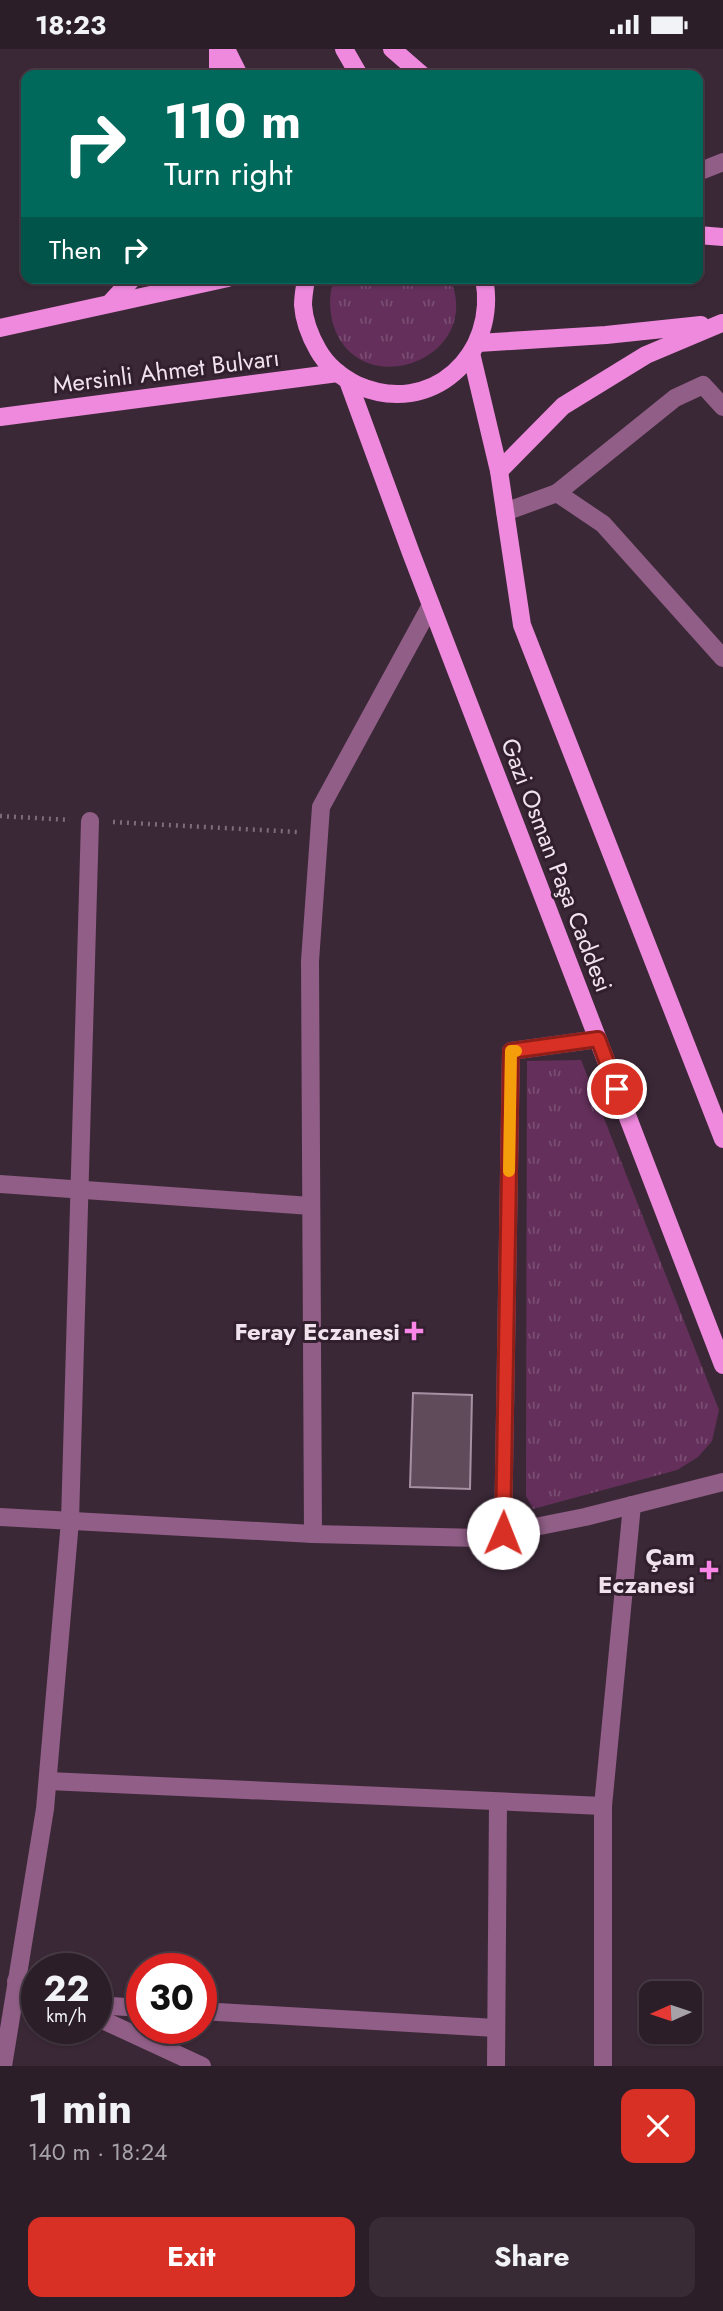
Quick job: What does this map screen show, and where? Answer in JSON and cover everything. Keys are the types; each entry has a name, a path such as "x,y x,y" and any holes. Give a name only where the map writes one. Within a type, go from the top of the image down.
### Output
{"main road":[{"path":"218,49 218,70"},
{"path":"226,49 236,70"},
{"path":"344,49 356,70"},
{"path":"391,49 416,70"},
{"path":"703,235 723,236"},
{"path":"110,303 127,284"},
{"path":"0,328 200,284"},
{"path":"305,284 303,306 309,335 323,360 343,377 372,392 402,394 432,387 457,370 474,348 485,323 485,284"},
{"path":"474,348 723,323"},
{"path":"499,471 562,406 646,355 723,323"},
{"path":"474,348 499,471 522,625 723,1139"},
{"name":"Mersinli Ahmet Bulvarı","path":"0,417 343,377"},
{"name":"Gazi Osman Paşa Caddesi","path":"343,377 723,1365"}],"street":[{"path":"703,170 723,162"},
{"path":"505,512 557,493 675,398 703,385 723,407"},
{"path":"557,493 603,524 723,658"},
{"path":"313,1534 310,961 321,807 431,605"},
{"path":"3,2066 45,1809 70,1521 90,821"},
{"path":"503,1533 511,1051 598,1039"},
{"path":"0,1184 311,1206"},
{"path":"0,1517 313,1534 480,1538 723,1482"},
{"path":"603,2066 603,1806 632,1505"},
{"path":"48,1781 603,1806"},
{"path":"496,2066 498,1802"},
{"path":"16,1981 21,1983"},
{"path":"217,2012 496,2028"},
{"path":"112,2025 202,2066"}],"path":[{"path":"0,816 319,833"}],"green space":[{"path":"333,284 451,284 456,307 450,332 434,351 412,363 388,367 364,362 345,346 332,320"},
{"path":"581,1060 719,1410 712,1441 698,1457 677,1470 533,1509 526,1496 527,1061"}],"building":[{"path":"413,1393 472,1395 470,1489 410,1487"}],"slow traffic":[{"path":"509,1171 511,1051 516,1051"}],"place":[{"name":"Feray Eczanesi","path":"414,1331"},
{"name":"Çam Eczanesi","path":"709,1570"}],"route":[{"path":"503,1533 511,1051 598,1039 617,1089"}]}
